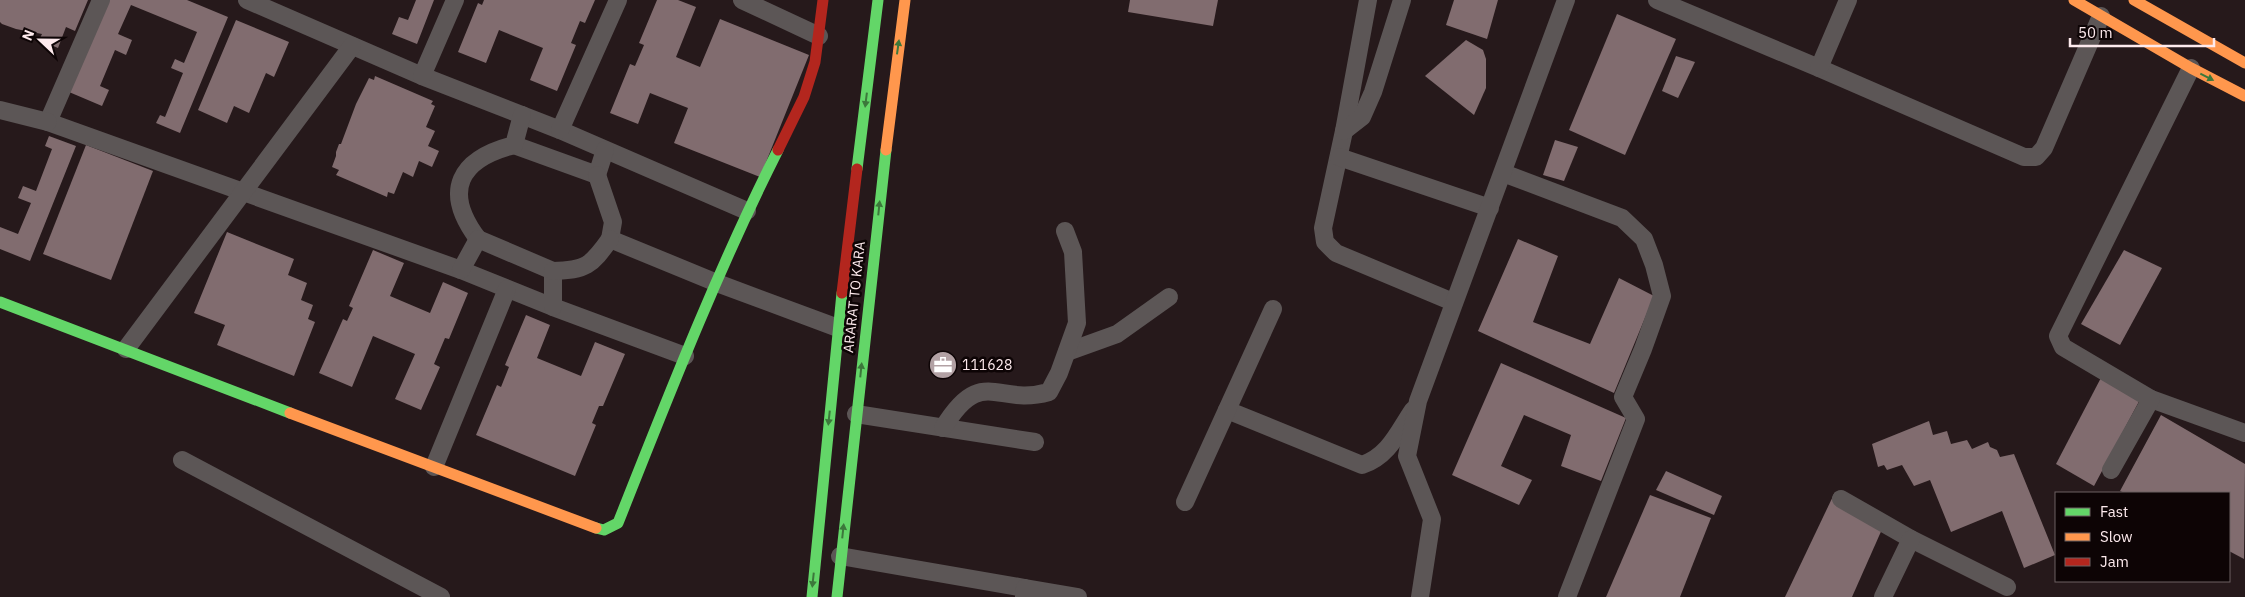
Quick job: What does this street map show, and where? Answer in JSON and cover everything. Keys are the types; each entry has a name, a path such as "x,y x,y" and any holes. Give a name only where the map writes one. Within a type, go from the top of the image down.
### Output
{"main road":[{"path":"0,302 590,527 604,530 618,522 685,356 747,211 804,97 815,62 823,0"},
{"name":"ARARAT TO KARA","path":"812,597 838,328 878,0"},
{"name":"ARARAT TO KARA","path":"837,597 865,332 905,0"},
{"path":"2074,0 2190,68 2245,96"},
{"path":"2134,0 2245,63"}],"street":[{"path":"48,122 101,0"},
{"path":"247,0 422,76 560,130 747,211"},
{"path":"422,76 455,0"},
{"path":"560,130 618,0"},
{"path":"742,0 819,36"},
{"path":"1368,0 1339,157 1323,228 1325,242 1336,253 1453,302"},
{"path":"1344,131 1362,117 1373,92 1402,0"},
{"path":"1420,597 1432,518 1407,456 1418,401 1566,0"},
{"path":"1658,0 2024,157 2036,157 2044,148 2101,16"},
{"path":"1819,68 1848,0"},
{"path":"126,349 352,46"},
{"path":"2190,68 2058,336 2064,348 2151,399 2245,433"},
{"path":"0,110 48,122 243,191 461,270 553,307 685,356"},
{"path":"514,145 522,116"},
{"path":"597,175 514,145 494,150 472,163 461,181 458,201 465,222 478,239 553,271 577,270 595,260 610,239 613,222 597,175 605,150"},
{"path":"1339,157 1490,208"},
{"path":"1503,173 1622,218 1644,240 1654,265 1662,296 1623,397 1636,419 1567,597"},
{"path":"943,428 954,410 965,398 974,393 989,391 1031,397 1049,392 1059,373 1078,323 1073,252 1065,231"},
{"path":"461,270 478,239"},
{"path":"610,239 717,283 838,328 865,332"},
{"path":"553,271 553,307"},
{"path":"434,467 507,289"},
{"path":"1067,352 1117,334 1169,297"},
{"path":"1185,502 1273,309"},
{"path":"2111,470 2151,399"},
{"path":"1227,410 1362,465 1375,461 1387,450 1418,401"},
{"path":"856,414 1035,442"},
{"path":"182,460 442,597"},
{"path":"1841,499 1911,539 2007,588"},
{"path":"1883,597 1911,539"},
{"path":"840,556 1025,592 1078,597"}],"building":[{"path":"0,0 88,0 75,31 66,27 58,48 39,40 42,34 2,24 0,22"},
{"path":"107,0 187,0 228,17 180,133 156,123 160,115 165,117 183,73 171,68 175,59 184,63 197,32 131,5 118,34 132,40 126,55 115,50 100,86 109,90 102,106 69,92"},
{"path":"416,0 434,0 417,44 392,34 399,17 408,20"},
{"path":"484,0 595,0 585,23 580,21 571,43 576,45 557,91 530,80 543,48 499,30 486,63 458,52 478,3 482,5"},
{"path":"657,0 678,0 696,7 676,57 700,67 720,19 809,55 760,177 674,143 688,108 650,93 638,124 610,113 630,64 635,66 644,45 639,43"},
{"path":"1130,0 1218,0 1213,26 1128,12"},
{"path":"1454,0 1498,0 1487,39 1446,25"},
{"path":"1617,14 1676,39 1625,155 1569,130"},
{"path":"236,20 289,42 274,77 266,73 249,113 234,106 227,123 198,110"},
{"path":"1466,40 1483,50 1486,59 1486,88 1474,115 1425,76"},
{"path":"1676,56 1695,62 1678,98 1662,91"},
{"path":"375,76 433,101 431,104 435,106 426,127 435,131 428,146 439,151 432,167 419,161 413,177 403,172 394,194 388,192 387,197 336,175 339,170 332,167 339,144 341,144 356,104 369,78 374,80"},
{"path":"49,136 76,146 30,261 0,249 0,227 18,234 31,203 18,198 23,186 36,191 52,149 45,146"},
{"path":"1555,140 1578,147 1564,181 1543,175"},
{"path":"86,145 153,171 111,280 43,254"},
{"path":"227,232 294,259 288,275 307,283 301,300 313,305 308,319 315,322 294,376 217,345 225,325 194,313"},
{"path":"1518,239 1558,256 1533,322 1590,344 1619,278 1654,296 1614,393 1478,331"},
{"path":"373,250 404,263 390,296 430,313 443,282 468,293 449,339 445,338 434,364 440,367 421,410 395,399 415,354 373,336 352,387 319,373 343,319 347,321 353,308 349,306"},
{"path":"2124,250 2162,268 2120,345 2081,324"},
{"path":"526,315 550,325 537,358 581,376 595,342 625,354 603,406 599,406 592,423 596,425 575,476 476,435 497,385 501,387 509,367 505,365"},
{"path":"1501,363 1626,418 1601,481 1561,466 1571,435 1524,415 1501,466 1532,480 1519,505 1452,475"},
{"path":"2104,372 2144,392 2094,486 2056,464"},
{"path":"2161,415 2245,464 2244,559 2230,552 2230,492 2120,491"},
{"path":"1929,421 1933,435 1947,431 1951,444 1967,440 1972,449 1988,442 1990,447 1997,450 2000,457 2014,454 2055,555 2024,568 2002,511 1951,532 1930,480 1914,486 1902,465 1887,470 1884,465 1878,467 1872,444"},
{"path":"1666,471 1722,496 1714,515 1656,490"},
{"path":"1835,492 1887,518 1852,597 1785,597"},
{"path":"1650,495 1711,518 1680,597 1606,597"}],"traffic: fast":[{"path":"857,169 878,0"},
{"path":"596,528 604,530 618,523 714,288 778,150"},
{"path":"837,597 886,150"},
{"path":"812,597 842,293"},
{"path":"0,302 290,413"}],"traffic: slow":[{"path":"886,150 905,0"},
{"path":"2074,0 2191,68 2245,96"},
{"path":"2134,0 2245,63"},
{"path":"290,413 596,528"}],"traffic: jam":[{"path":"778,150 804,97 815,62 823,0"},
{"path":"842,293 857,169"}],"place":[{"name":"111628","path":"943,365"}]}
